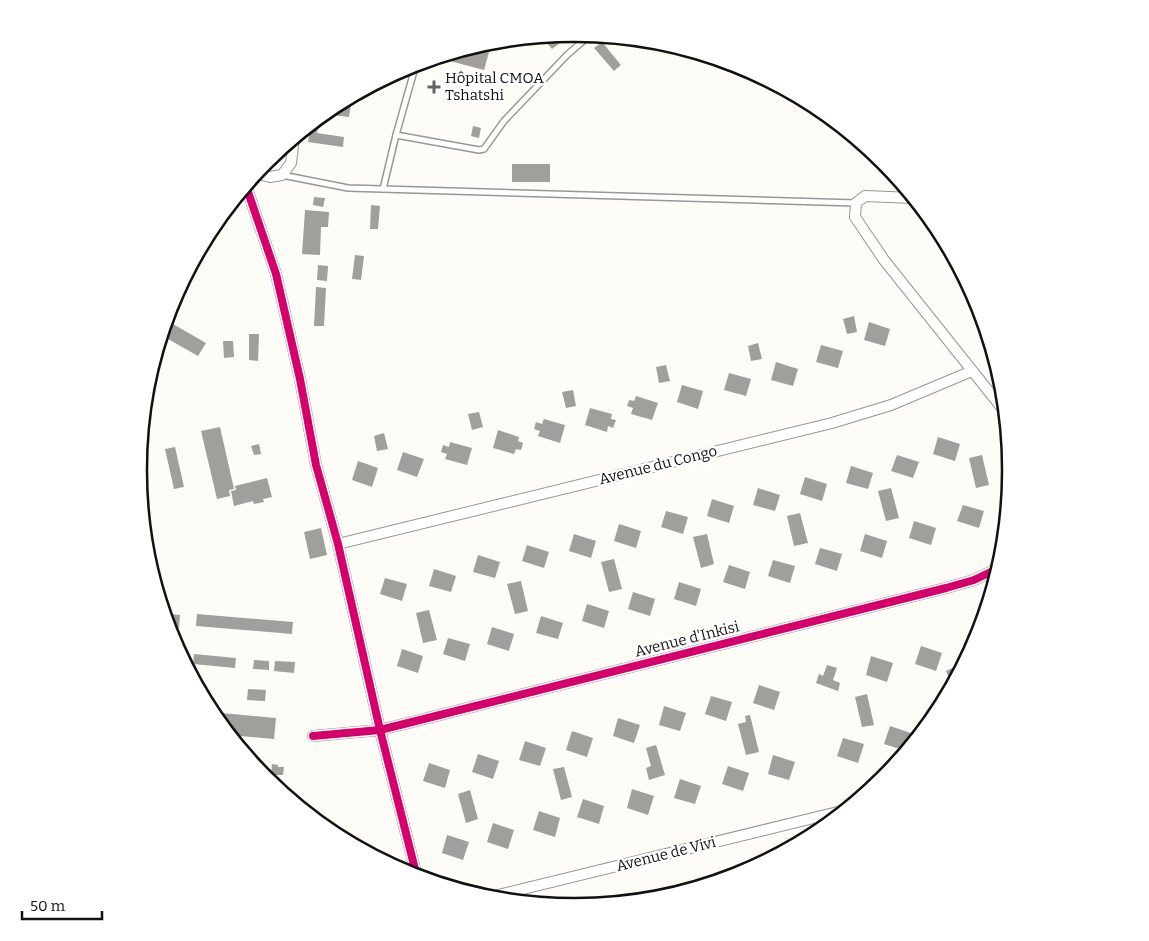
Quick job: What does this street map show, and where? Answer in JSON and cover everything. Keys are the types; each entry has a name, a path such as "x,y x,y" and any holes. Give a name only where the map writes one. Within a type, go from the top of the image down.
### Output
{"street":[{"path":"265,176 270,177 282,175 292,163 293,148"},
{"path":"249,193 276,274 300,380 316,465 338,544 380,730 415,867"},
{"path":"901,194 865,196 856,203 855,217 884,260 997,401"},
{"name":"Avenue du Congo","path":"338,544 832,423 891,405 972,371"},
{"name":"Avenue d'Inkisi","path":"313,736 380,730 946,588 974,580 990,572"},
{"name":"Avenue de Vivi","path":"507,893 829,814"}],"lane":[{"path":"396,135 479,150 484,149 504,121 582,42"},
{"path":"383,189 413,74"},
{"path":"282,175 348,188 856,203"}],"building":[{"path":"547,43 560,43 560,43 552,49"},
{"path":"603,43 621,65 614,71 594,48"},
{"path":"489,51 484,70 450,61"},
{"path":"351,107 349,117 336,115"},
{"path":"473,126 481,128 479,138 471,136"},
{"path":"318,128 317,133 344,137 343,147 308,142 309,135"},
{"path":"512,164 550,164 550,182 512,182"},
{"path":"314,197 325,198 323,207 313,205"},
{"path":"371,205 380,206 378,229 370,229"},
{"path":"305,210 329,212 328,227 321,227 320,255 302,254"},
{"path":"355,255 364,256 361,280 352,279"},
{"path":"318,265 328,266 327,281 317,280"},
{"path":"316,287 326,288 324,326 314,326"},
{"path":"854,316 857,332 847,334 843,319"},
{"path":"869,322 890,329 885,346 864,340"},
{"path":"173,324 206,343 198,356 167,339"},
{"path":"249,334 259,334 258,361 249,360"},
{"path":"223,341 233,341 234,357 224,358"},
{"path":"758,343 762,359 751,361 748,346"},
{"path":"821,345 843,351 838,368 816,362"},
{"path":"776,362 798,369 793,386 771,380"},
{"path":"666,365 670,381 659,383 656,367"},
{"path":"729,373 751,379 746,396 724,390"},
{"path":"682,385 703,391 698,409 677,402"},
{"path":"573,390 576,406 566,408 562,392"},
{"path":"636,396 658,403 652,420 631,414 633,408 627,406 629,400 634,401"},
{"path":"590,408 612,414 611,419 616,420 613,428 608,426 607,432 585,425"},
{"path":"479,412 483,427 472,430 468,414"},
{"path":"544,419 565,425 560,443 538,436 540,431 534,429 536,422 542,424"},
{"path":"220,427 234,489 229,490 230,496 217,499 201,431"},
{"path":"498,430 519,437 518,441 523,443 521,450 516,449 514,454 493,448"},
{"path":"384,433 388,449 377,451 374,436"},
{"path":"938,437 960,444 955,461 933,454"},
{"path":"450,442 472,448 467,465 445,459 447,454 441,452 443,445 449,447"},
{"path":"259,444 261,454 254,455 251,446"},
{"path":"175,447 184,487 174,489 165,449"},
{"path":"403,452 424,459 417,477 397,470"},
{"path":"897,455 919,462 913,478 891,471"},
{"path":"982,455 989,485 976,488 969,458"},
{"path":"358,461 378,468 372,487 352,480"},
{"path":"851,466 873,473 868,489 846,483"},
{"path":"805,477 827,484 822,501 800,494"},
{"path":"267,478 272,497 263,499 264,502 254,504 253,501 234,506 231,491 236,490 235,486"},
{"path":"758,488 780,495 775,511 753,505"},
{"path":"891,488 899,518 886,521 878,491"},
{"path":"712,499 734,506 729,523 707,516"},
{"path":"963,505 984,511 979,528 957,521"},
{"path":"666,511 688,517 683,534 661,527"},
{"path":"800,513 808,543 794,546 787,516"},
{"path":"914,521 936,528 931,545 909,538"},
{"path":"619,524 641,531 636,548 614,541"},
{"path":"321,528 327,555 310,559 304,532"},
{"path":"574,534 596,541 591,558 569,551"},
{"path":"707,534 714,564 701,568 693,537"},
{"path":"865,534 887,541 882,558 860,551"},
{"path":"527,545 549,552 544,568 522,561"},
{"path":"820,548 842,554 837,571 815,564"},
{"path":"478,555 500,562 495,578 473,572"},
{"path":"614,559 622,589 609,592 601,562"},
{"path":"773,560 795,566 790,583 768,576"},
{"path":"729,565 750,572 745,589 723,582"},
{"path":"434,569 456,576 451,592 429,586"},
{"path":"385,578 407,584 402,601 380,594"},
{"path":"521,581 528,611 515,614 507,584"},
{"path":"679,582 701,589 696,606 674,599"},
{"path":"633,592 655,599 650,616 628,609"},
{"path":"587,604 609,611 604,628 582,621"},
{"path":"429,610 437,640 423,643 416,613"},
{"path":"171,614 180,615 179,628 177,628"},
{"path":"197,614 293,622 292,634 196,626"},
{"path":"541,616 563,623 558,639 536,633"},
{"path":"492,627 514,634 509,651 487,644"},
{"path":"448,638 470,644 465,661 443,654"},
{"path":"921,646 942,653 936,671 915,664"},
{"path":"402,649 423,656 418,673 397,666"},
{"path":"194,654 236,658 235,668 193,664"},
{"path":"871,656 893,663 887,682 866,675"},
{"path":"254,660 269,661 269,670 253,669"},
{"path":"275,661 295,662 294,673 274,671"},
{"path":"827,665 837,668 833,680 840,683 838,691 816,683 819,674 823,676"},
{"path":"954,667 949,678 946,671"},
{"path":"759,685 780,692 774,710 753,703"},
{"path":"248,689 266,690 265,701 247,700"},
{"path":"867,694 874,725 862,727 855,697"},
{"path":"711,696 732,702 726,721 705,714"},
{"path":"664,706 686,713 680,731 659,725"},
{"path":"223,713 276,718 274,739 239,736"},
{"path":"750,715 759,752 746,755 738,724 746,722 745,716"},
{"path":"618,718 640,725 634,743 613,736"},
{"path":"890,726 911,733 899,749 884,744"},
{"path":"572,731 593,738 587,757 566,750"},
{"path":"843,738 864,744 858,763 837,756"},
{"path":"525,741 546,748 540,766 519,760"},
{"path":"656,745 665,775 649,780 646,768 651,766 646,748"},
{"path":"478,754 499,761 493,779 472,772"},
{"path":"773,755 795,762 789,780 768,774"},
{"path":"429,763 450,770 445,788 423,781"},
{"path":"272,764 284,767 283,775 274,775 271,772"},
{"path":"728,766 749,773 743,791 722,784"},
{"path":"564,767 572,797 561,800 553,769"},
{"path":"680,779 701,786 695,804 674,798"},
{"path":"632,789 654,796 648,815 627,808"},
{"path":"470,790 478,819 466,823 458,794"},
{"path":"583,799 604,806 599,824 577,817"},
{"path":"539,811 560,818 555,837 533,830"},
{"path":"493,823 514,830 508,849 487,842"},
{"path":"447,835 469,842 463,860 442,853"}],"cycle path":[{"path":"249,193 276,274 300,379 316,465 338,544 380,730 415,867"},
{"path":"313,736 380,730 946,588 974,580 990,572"}],"place":[{"name":"Hôpital CMOA Tshatshi","path":"434,87"}]}
